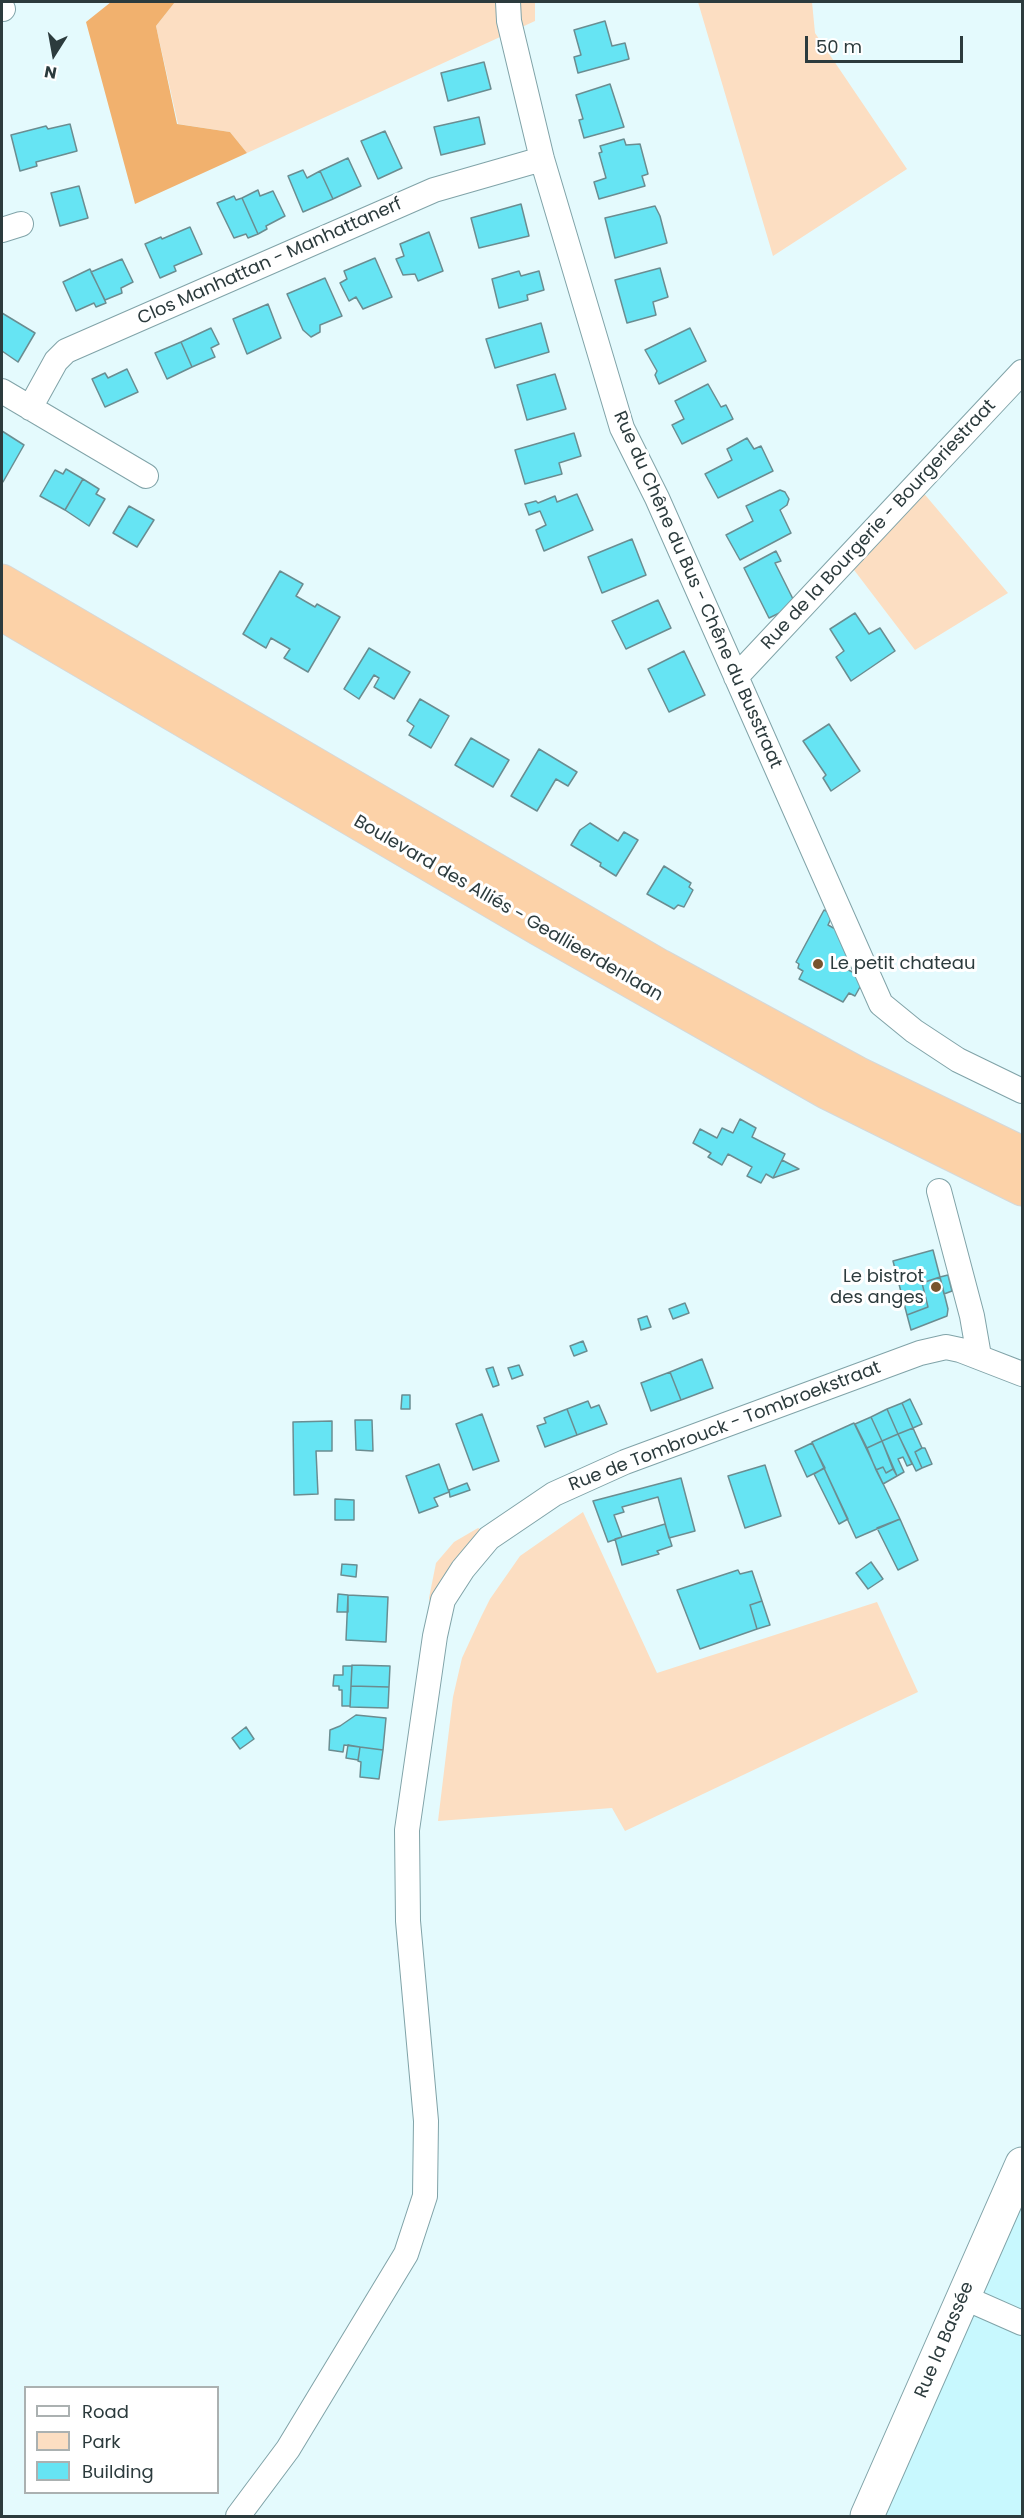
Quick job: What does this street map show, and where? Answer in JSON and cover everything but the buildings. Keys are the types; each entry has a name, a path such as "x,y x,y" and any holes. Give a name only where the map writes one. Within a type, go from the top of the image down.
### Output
{"highway":[{"name":"Boulevard des Alliés - Geallieerdenlaan","path":"2,581 660,966 857,1073 1023,1153"},
{"name":"Boulevard des Alliés - Geallieerdenlaan","path":"2,614 539,928 826,1092 1023,1189"}],"main road":[{"name":"Rue la Bassée","path":"867,2517 1023,2164"}],"street":[{"name":"Rue du Chêne du Bus - Chêne du Busstraat","path":"508,2 509,21 542,159 622,428 657,498 881,1004 914,1031 958,1060 1023,1091"},
{"name":"Clos Manhattan - Manhattanerf","path":"30,408 56,361 66,351 434,190 542,159"},
{"name":"Rue de la Bourgerie - Bourgeriestraat","path":"736,677 1023,372"},
{"path":"2,391 146,476"},
{"path":"939,1191 972,1316 979,1356"},
{"name":"Rue de Tombrouck - Tombroekstraat","path":"238,2517 288,2449 406,2254 425,2196 426,2121 408,1921 407,1830 424,1700 443,1600 463,1569 489,1538 554,1494 625,1462 920,1353 946,1347 979,1356 1023,1374"},
{"path":"963,2297 1023,2323"}],"shaded area":[{"path":"111,2 175,2 156,26 177,124 230,132 247,153 135,204 86,22"},
{"path":"1022,2191 1022,2516 882,2516"}],"green space":[{"path":"175,2 535,2 535,21 247,153 230,132 178,124 156,26"},
{"path":"698,2 812,2 815,33 907,169 773,256"},
{"path":"921,490 1008,593 915,650 851,566"},
{"path":"583,1512 657,1673 877,1602 918,1692 625,1831 612,1808 438,1821 453,1697 462,1658 481,1617 490,1599 520,1556"},
{"path":"478,1528 482,1530 430,1604 429,1598 436,1563 454,1542"}],"place":[{"name":"Le petit chateau","path":"818,964"},
{"name":"Le bistrot des anges","path":"936,1287"}]}
